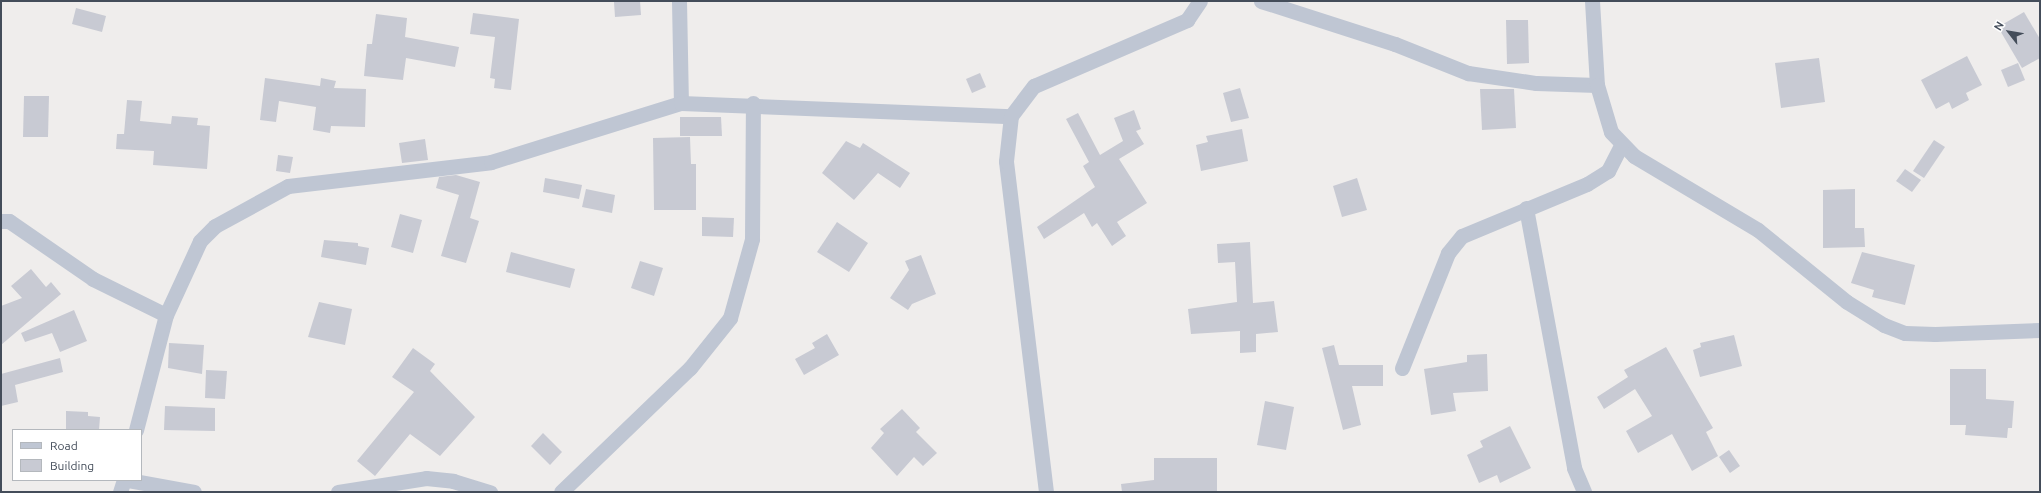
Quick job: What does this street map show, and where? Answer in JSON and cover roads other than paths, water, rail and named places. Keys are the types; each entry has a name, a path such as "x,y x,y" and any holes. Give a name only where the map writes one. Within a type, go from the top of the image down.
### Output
{"street":[{"path":"679,1 681,103"},
{"path":"1046,492 1006,161 1011,116 1025,94 1040,82 1187,20 1200,1"},
{"path":"1261,1 1395,44 1468,73 1536,83 1597,85"},
{"path":"1592,1 1597,85 1611,132 1621,145 1758,230 1847,302 1884,325 1905,333 1935,334 2040,330"},
{"path":"136,429 166,315 200,241 215,226 288,186 491,162 681,103 753,103 1011,116"},
{"path":"561,492 690,368 730,318 752,239 753,103"},
{"path":"1402,368 1448,253 1462,236 1526,208 1587,184 1608,171 1621,145"},
{"path":"1526,208 1574,468 1584,492"},
{"path":"1,221 9,221 93,279 166,315"},
{"path":"338,492 426,478 453,480 490,492"},
{"path":"120,492 124,481"},
{"path":"134,481 194,492"}]}
